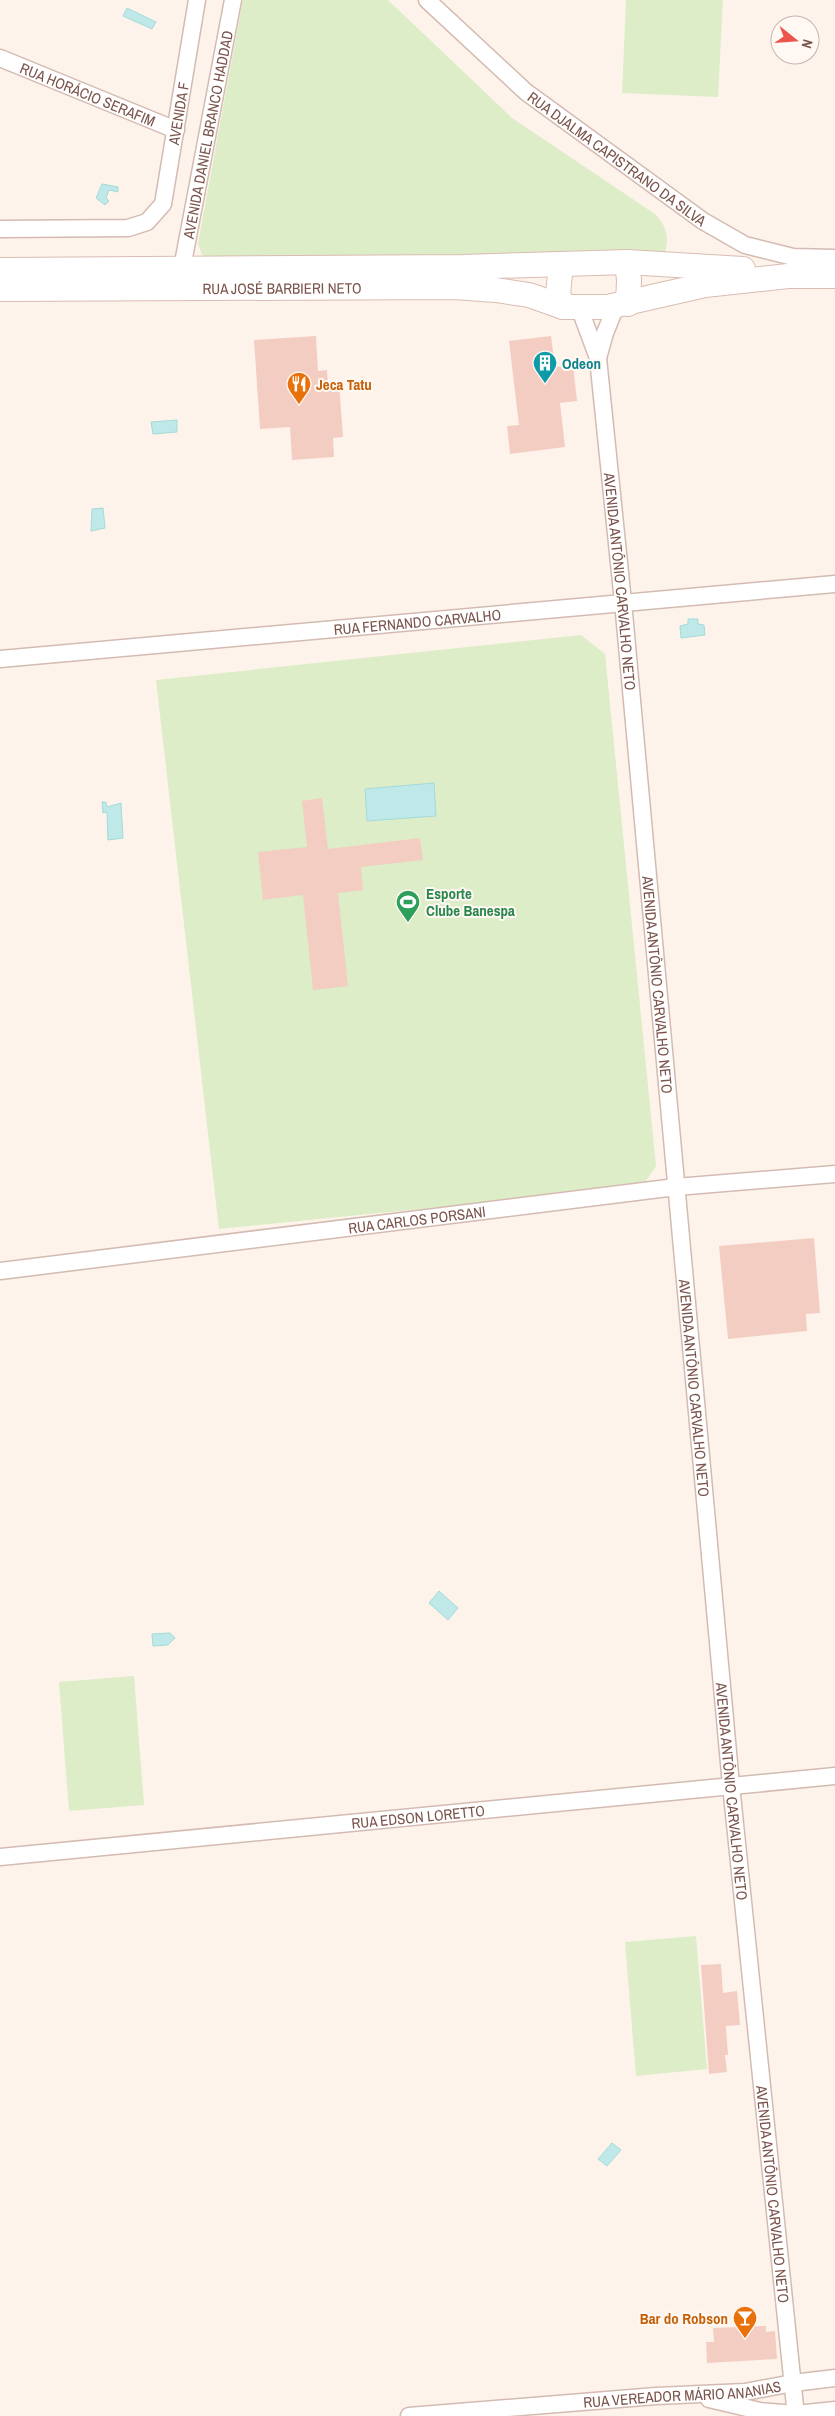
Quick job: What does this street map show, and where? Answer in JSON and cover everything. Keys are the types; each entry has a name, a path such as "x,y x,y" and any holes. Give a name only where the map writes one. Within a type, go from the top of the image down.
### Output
{"main road":[{"name":"RUA JOSÉ BARBIERI NETO","path":"0,270 443,268 627,262"},
{"path":"788,276 764,270 627,262 629,280 622,305 706,285 788,276 835,276"},
{"path":"561,264 558,294 571,307"},
{"name":"RUA JOSÉ BARBIERI NETO","path":"0,289 454,287 496,290 571,307 622,305"}],"street":[{"name":"AVENIDA F","path":"0,229 128,228 147,222 163,204 197,0"},
{"name":"AVENIDA DANIEL BRANCO HADDAD","path":"182,268 233,0"},
{"name":"RUA DJALMA CAPISTRANO DA SILVA","path":"427,0 526,92 703,221 744,245 793,257 835,258"},
{"name":"RUA HORÁCIO SERAFIM","path":"0,58 176,130"},
{"path":"598,358 604,333 622,305"},
{"path":"571,307 598,358"},
{"name":"AVENIDA ANTÔNIO CARVALHO NETO","path":"598,358 731,1785 796,2415"},
{"name":"RUA FERNANDO CARVALHO","path":"0,659 835,584"},
{"name":"RUA CARLOS PORSANI","path":"0,1271 676,1187 835,1174"},
{"name":"RUA EDSON LORETTO","path":"0,1857 835,1776"},
{"name":"RUA VEREADOR MÁRIO ANANIAS","path":"409,2416 690,2394 745,2392 793,2383 835,2378"},
{"path":"690,2394 760,2411 796,2415 835,2410"}],"green space":[{"path":"243,0 388,0 512,118 655,214 666,232 665,253 216,259 202,255 198,243"},
{"path":"626,0 723,0 718,97 622,93"},
{"name":"Esporte Clube Banespa","path":"581,635 605,654 656,1166 642,1187 219,1229 156,680"},
{"path":"134,1676 144,1805 69,1811 59,1682"},
{"path":"696,1936 707,2069 636,2076 625,1942"}],"water":[{"path":"127,8 156,22 152,29 123,16"},
{"path":"102,184 118,187 118,192 109,190 106,198 109,201 105,205 96,198"},
{"path":"177,420 177,432 153,434 151,422"},
{"path":"103,508 105,528 91,531 92,509"},
{"path":"688,619 698,619 698,624 704,625 705,635 681,638 680,626 688,624"},
{"path":"434,783 436,816 367,821 365,789"},
{"path":"102,802 106,802 107,807 121,803 123,838 108,840 107,812 103,813"},
{"path":"439,1591 458,1608 448,1620 429,1603"},
{"path":"170,1633 175,1638 168,1645 153,1646 152,1634"},
{"path":"612,2143 621,2150 607,2166 598,2159"}],"building":[{"name":"Jeca Tatu","path":"316,336 318,371 327,370 328,384 339,383 343,437 333,438 334,457 292,460 290,427 260,429 254,340"},
{"name":"Odeon","path":"551,336 555,367 573,365 577,401 560,403 565,447 510,454 507,426 519,425 509,341"},
{"path":"322,798 328,849 420,838 423,860 361,867 363,890 338,893 348,986 313,990 303,895 263,900 258,852 307,847 302,801"},
{"path":"814,1238 820,1313 806,1314 807,1331 728,1339 719,1246"},
{"path":"721,1964 723,1993 737,1991 740,2025 726,2026 728,2055 725,2055 727,2072 709,2074 701,1965"},
{"name":"Bar do Robson","path":"766,2326 766,2332 775,2331 777,2359 707,2363 706,2342 714,2342 713,2328"}],"place":[{"name":"Odeon","path":"545,384"},
{"name":"Jeca Tatu","path":"299,405"},
{"name":"Esporte Clube Banespa","path":"408,923"},
{"name":"Bar do Robson","path":"745,2339"}]}
